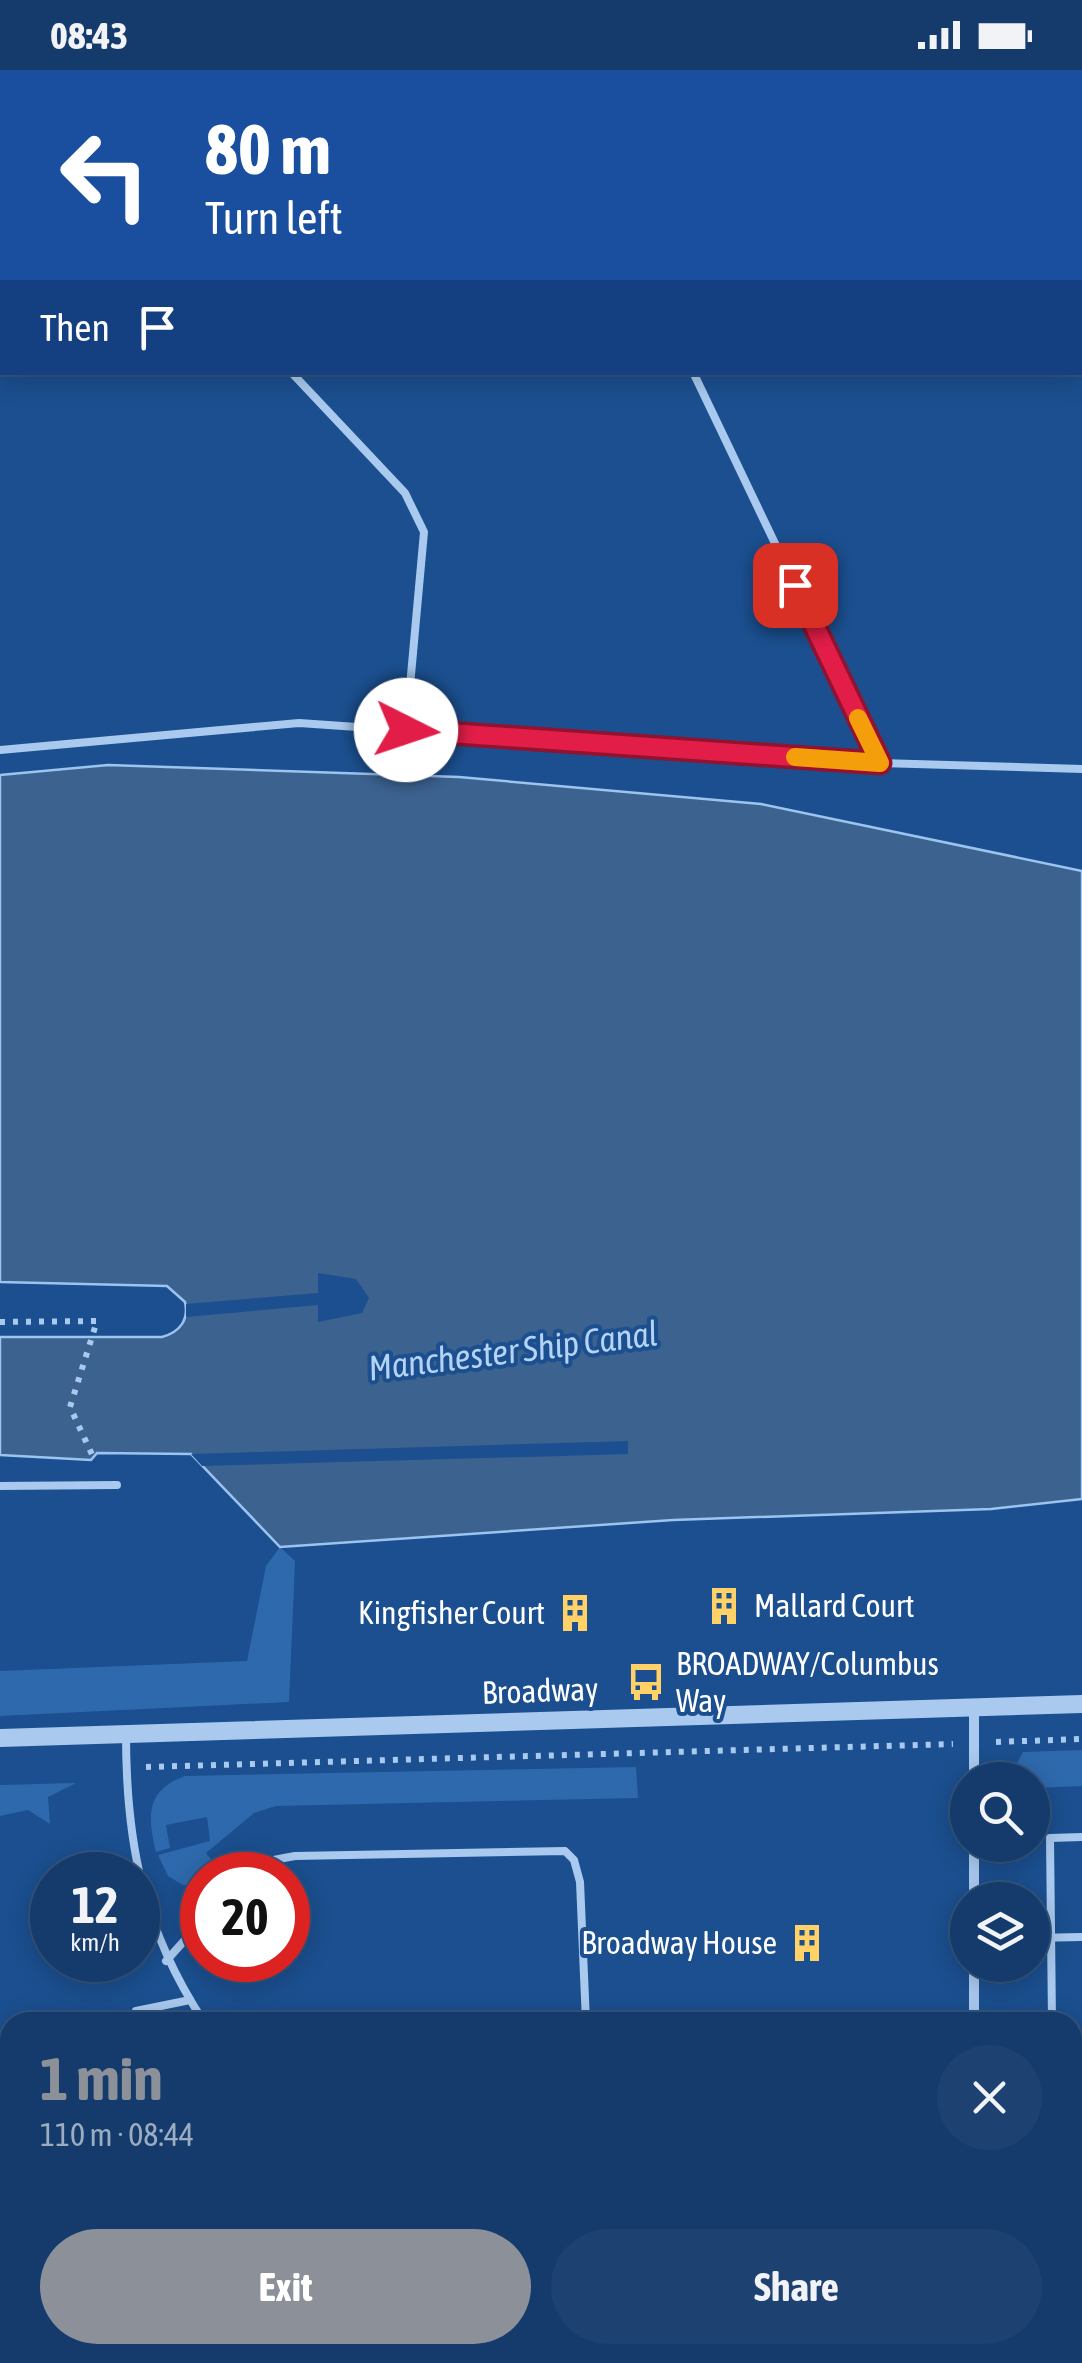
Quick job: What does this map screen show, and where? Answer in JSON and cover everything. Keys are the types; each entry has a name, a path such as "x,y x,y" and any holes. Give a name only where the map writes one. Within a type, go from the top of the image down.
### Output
{"street":[{"name":"Broadway","path":"0,1738 1082,1704"},
{"path":"974,1708 974,1762"},
{"path":"974,1982 974,2012"}],"lane":[{"path":"294,375 405,493 424,532 406,730"},
{"path":"695,375 880,763"},
{"path":"0,750 298,723 880,763 1082,769"},
{"path":"0,1486 117,1485"},
{"path":"126,1734 136,1861 166,1961 198,2012"},
{"path":"1052,2012 1050,1838 1082,1837"},
{"path":"310,1856 565,1851 574,1860 580,1882 586,2012"},
{"path":"1051,1936 1082,1937"},
{"path":"166,1961 180,1945"},
{"path":"136,2011 190,2000"}],"path":[{"path":"0,1322 97,1321 70,1407 106,1485"},
{"path":"126,1768 1082,1739"}],"shaded area":[{"path":"280,1547 295,1561 289,1702 0,1716 0,1671 247,1661 266,1566"},
{"path":"1082,1750 1082,1786 1050,1787 1050,1762 1018,1762 1023,1752"},
{"path":"636,1767 638,1798 276,1806 254,1813 207,1852 180,1852 180,1883 168,1876 160,1854 210,1841 207,1817 166,1825 170,1848 156,1852 151,1816 156,1797 185,1776"},
{"path":"76,1783 48,1797 50,1824 28,1810 0,1816 0,1785"}],"water":[{"name":"Manchester Ship Canal","path":"108,765 459,777 761,804 1082,871 1082,1499 991,1509 673,1520 280,1547 191,1454 97,1453 91,1460 0,1455 0,1337 162,1337 174,1332 186,1314 185,1302 167,1286 0,1282 0,775"}],"pier":[{"path":"318,1273 356,1279 369,1298 362,1313 318,1322 318,1305 186,1317 186,1304 318,1293"},
{"path":"628,1441 628,1454 202,1466 191,1454"}],"slow traffic":[{"path":"795,757 880,763 858,718"}],"place":[{"name":"Mallard Court","path":"724,1606"},
{"name":"Kingfisher Court","path":"575,1613"},
{"name":"BROADWAY/Columbus Way","path":"646,1682"},
{"name":"Broadway House","path":"807,1943"}],"route":[{"path":"406,730 880,763 795,585"}]}
